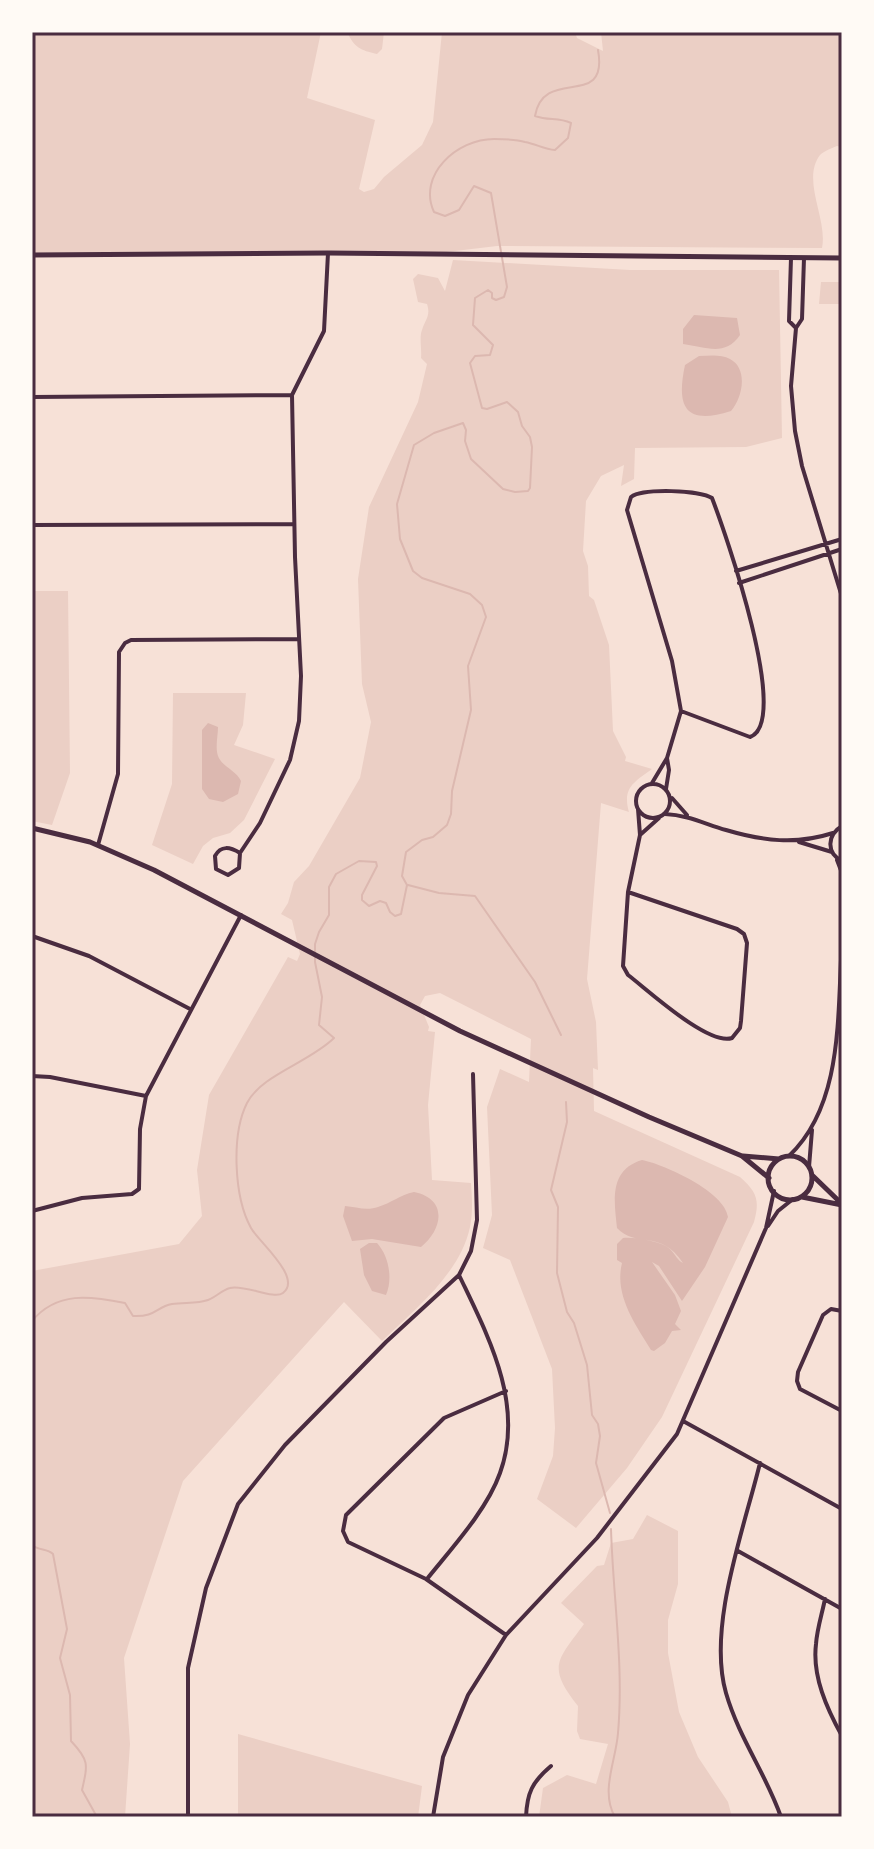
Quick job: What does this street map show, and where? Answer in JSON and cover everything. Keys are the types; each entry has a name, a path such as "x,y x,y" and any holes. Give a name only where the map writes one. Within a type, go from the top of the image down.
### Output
{"street":[{"path":"240,853 229,848 220,850 214,861 216,869 228,875 236,872 240,853 270,804 297,738 301,702 292,395 324,331 328,253"},
{"path":"32,255 328,253 842,258"},
{"path":"791,258 789,321 796,328"},
{"path":"804,258 802,319 796,328 791,386 795,431 802,466 842,597"},
{"path":"32,397 292,395"},
{"path":"628,892 744,934 746,949 741,1021 732,1038 723,1040 698,1028 626,973 622,960 628,892 640,835 637,794 643,786 652,783 667,758 681,711 672,661 627,510 631,497 641,492 708,495 736,571 762,668 764,704 760,731 750,737 681,711"},
{"path":"32,525 294,524"},
{"path":"736,571 842,539"},
{"path":"739,583 842,549"},
{"path":"98,845 118,774 121,646 131,640 298,639"},
{"path":"666,789 667,758"},
{"path":"652,783 666,789 689,816"},
{"path":"665,814 670,796"},
{"path":"638,809 646,817 659,817"},
{"path":"640,835 665,814 689,816 724,830 797,842 832,852"},
{"path":"797,842 833,833 841,826"},
{"path":"32,828 98,845 154,870 487,1044 742,1156 769,1178 774,1191 782,1198 801,1197 842,1205"},
{"path":"833,833 830,841 832,852 842,873"},
{"path":"836,858 842,861"},
{"path":"32,1211 82,1198 126,1195 139,1189 140,1129 146,1096 241,915"},
{"path":"32,936 99,961 190,1009"},
{"path":"809,1167 813,1128 831,1072 842,943"},
{"path":"188,1817 188,1668 206,1588 238,1504 285,1445 386,1342 459,1275 471,1251 477,1220 473,1074"},
{"path":"32,1076 146,1096"},
{"path":"789,1156 813,1128"},
{"path":"742,1156 801,1158 812,1175 842,1205"},
{"path":"769,1178 771,1168 779,1159"},
{"path":"801,1197 808,1190 812,1175"},
{"path":"433,1817 440,1771 456,1720 478,1677 506,1635 597,1538 677,1434 766,1228 774,1191"},
{"path":"766,1228 778,1211 793,1199"},
{"path":"426,1579 473,1523 500,1474 509,1428 506,1391 491,1344 459,1275"},
{"path":"842,1311 831,1309 823,1315 797,1381 800,1389 842,1411"},
{"path":"506,1391 444,1418 346,1515 343,1531 348,1542 426,1579 506,1635"},
{"path":"683,1421 842,1509"},
{"path":"760,1463 728,1584 720,1663 739,1731 772,1792 781,1817"},
{"path":"738,1551 842,1609"},
{"path":"825,1599 815,1658 825,1701 842,1736"},
{"path":"526,1817 526,1797 541,1774 551,1766"}],"shaded area":[{"path":"32,32 321,32 307,98 375,120 359,189 364,192 374,189 422,145 433,122 442,32 575,32 577,38 603,51 601,32 842,32 842,147 837,146 820,155 813,176 822,225 822,248 497,246 438,253 32,254"},
{"path":"347,32 384,32 382,49 377,54 362,50"},
{"path":"453,260 630,270 779,270 782,438 746,447 635,448 634,479 621,486 624,465 601,476 586,501 583,551 588,566 589,596 594,600 609,645 613,731 626,757 625,761 652,769 628,791 629,812 601,803 587,979 596,1022 598,1070 593,1068 594,1111 740,1177 756,1197 754,1222 662,1417 627,1468 576,1528 537,1499 553,1456 552,1369 510,1260 483,1248 492,1215 487,1107 500,1069 529,1082 531,1039 440,993 425,996 420,1005 428,1031 435,1032 428,1105 432,1180 471,1183 472,1216 465,1244 435,1290 382,1341 344,1302 183,1481 124,1658 130,1744 125,1817 32,1817 32,1271 179,1244 202,1216 197,1170 209,1095 288,957 297,961 300,954 292,920 281,914 294,882 309,866 360,778 371,722 362,684 358,579 369,507 418,402 427,364 421,358 421,333 428,308 427,304 418,302 413,279 418,274 438,278 445,291"},
{"path":"821,282 842,282 842,304 819,304"},
{"path":"694,315 737,318 740,335 721,348 683,344 683,329"},
{"path":"699,356 726,357 740,370 741,392 731,411 703,416 687,409 682,392 685,365"},
{"path":"32,591 68,591 70,773 52,825 32,821"},
{"path":"173,693 246,693 243,725 234,745 275,759 244,820 230,833 213,838 203,846 193,864 152,845 172,784"},
{"path":"208,723 218,727 220,760 241,781 238,794 223,802 209,799 202,789 202,730"},
{"path":"642,1160 679,1174 706,1189 717,1198 728,1217 705,1267 682,1301 659,1266 652,1262 675,1295 681,1311 675,1324 681,1330 672,1331 665,1343 654,1351 623,1298 622,1263 617,1260 617,1244 623,1238 639,1239 617,1228 615,1197 624,1171"},
{"path":"414,1192 433,1201 438,1215 434,1232 421,1247 372,1239 352,1241 343,1216 345,1206 374,1208"},
{"path":"369,1243 377,1243 387,1261 389,1282 386,1295 372,1291 364,1275 360,1249"},
{"path":"647,1515 678,1531 678,1584 668,1620 668,1653 679,1712 698,1757 728,1802 732,1817 539,1817 543,1788 567,1775 596,1784 608,1744 580,1739 577,1731 578,1706 562,1681 559,1664 584,1624 561,1603 597,1566 604,1565 611,1543 633,1539"},
{"path":"238,1734 422,1786 418,1817 238,1817"}],"waterway":[{"path":"32,1321 52,1305 75,1298 125,1303 133,1316 141,1316 172,1304 208,1300 230,1288 279,1295 288,1286 284,1269 251,1228 245,1215 237,1166 242,1116 247,1103 263,1084 334,1038 319,1025 322,997 315,944 329,915 329,887 336,874 359,861 376,862 362,900 369,906 380,901 386,903 395,916 401,914 407,885 402,876 406,852 447,825 471,710 468,666 486,617 482,605 470,594 422,578 413,571 400,539 397,504 414,445 434,433 463,423 471,459 503,489 515,492 530,488 530,437 522,426 518,412 507,402 482,408 470,363 475,356 490,355 493,345 473,325 475,298 488,290 496,300 504,297 507,287 491,193 474,186 459,210 445,216 434,212 430,198 431,185 436,173 454,152 480,141 514,140 555,150 568,138 571,123 535,116 541,101 550,93 594,79 599,68 598,50"},
{"path":"408,885 439,893 475,896 535,982 561,1035"},
{"path":"566,1102 567,1122 551,1190 558,1207 557,1273 567,1312 574,1323 587,1365 592,1415 598,1424 600,1436 596,1463 610,1513"},
{"path":"611,1529 620,1682 618,1733 609,1786 615,1817"},
{"path":"32,1545 53,1554 67,1629 60,1658 70,1695 71,1741 84,1758 86,1768 82,1790 97,1817"}]}
